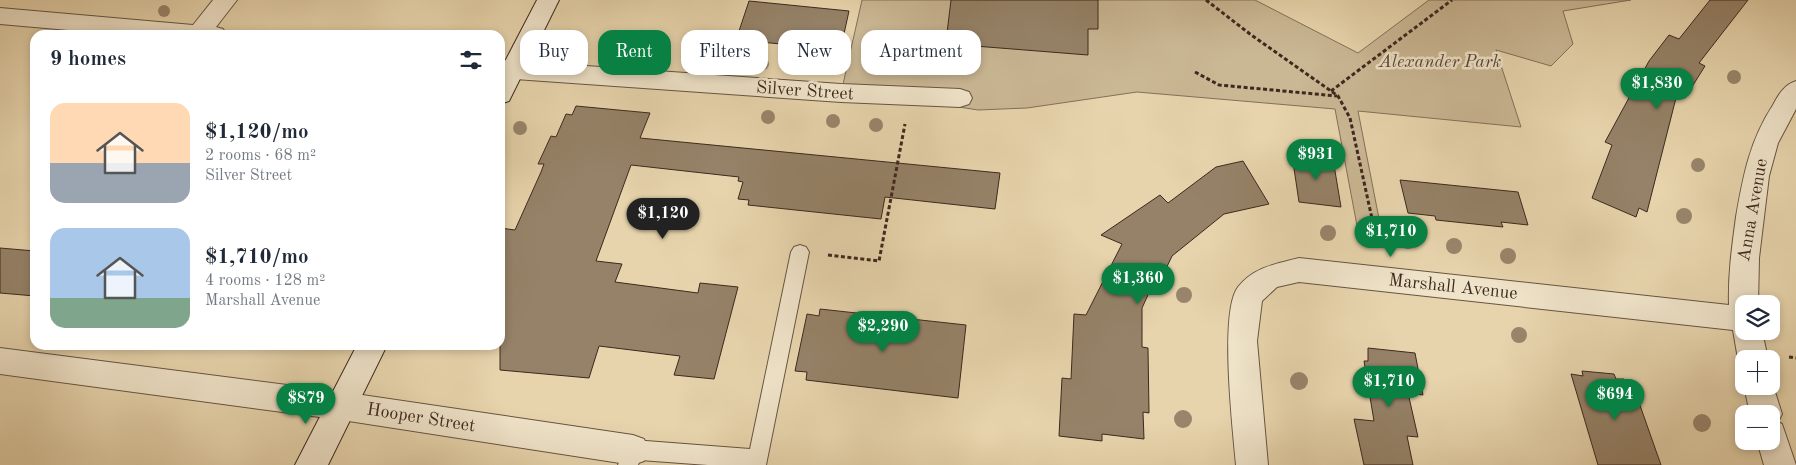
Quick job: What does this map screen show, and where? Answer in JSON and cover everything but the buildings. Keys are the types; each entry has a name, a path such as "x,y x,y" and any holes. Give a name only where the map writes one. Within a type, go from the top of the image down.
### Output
{"street":[{"path":"209,30 226,0"},
{"path":"506,69 548,0"},
{"path":"0,16 161,30"},
{"name":"Silver Street","path":"506,69 831,93 960,98"},
{"name":"Anna Avenue","path":"1743,295 1743,258 1756,175 1765,143 1775,121 1796,90"},
{"name":"Marshall Avenue","path":"1252,465 1242,340 1248,296 1269,277 1299,270 1735,318"},
{"path":"311,465 370,350"},
{"name":"Hooper Street","path":"0,362 342,406 631,458"},
{"path":"1776,450 1780,465"}],"lane":[{"path":"631,458 758,459 800,252"}],"path":[{"path":"1206,0 1250,34 1338,96 1350,118 1384,280"},
{"path":"1331,91 1452,0"},
{"path":"1195,72 1219,85 1338,96"},
{"path":"800,252 879,260 911,96"},
{"path":"1789,357 1796,358"}],"green space":[{"name":"Alexander Park","path":"862,0 1255,0 1358,53 1429,0 1631,0 1563,11 1573,44 1551,66 1496,50 1521,127 1358,111 1382,234 1358,231 1335,109 1137,92 1027,108 978,110 883,95 841,93 845,75 851,75 851,49"}]}
